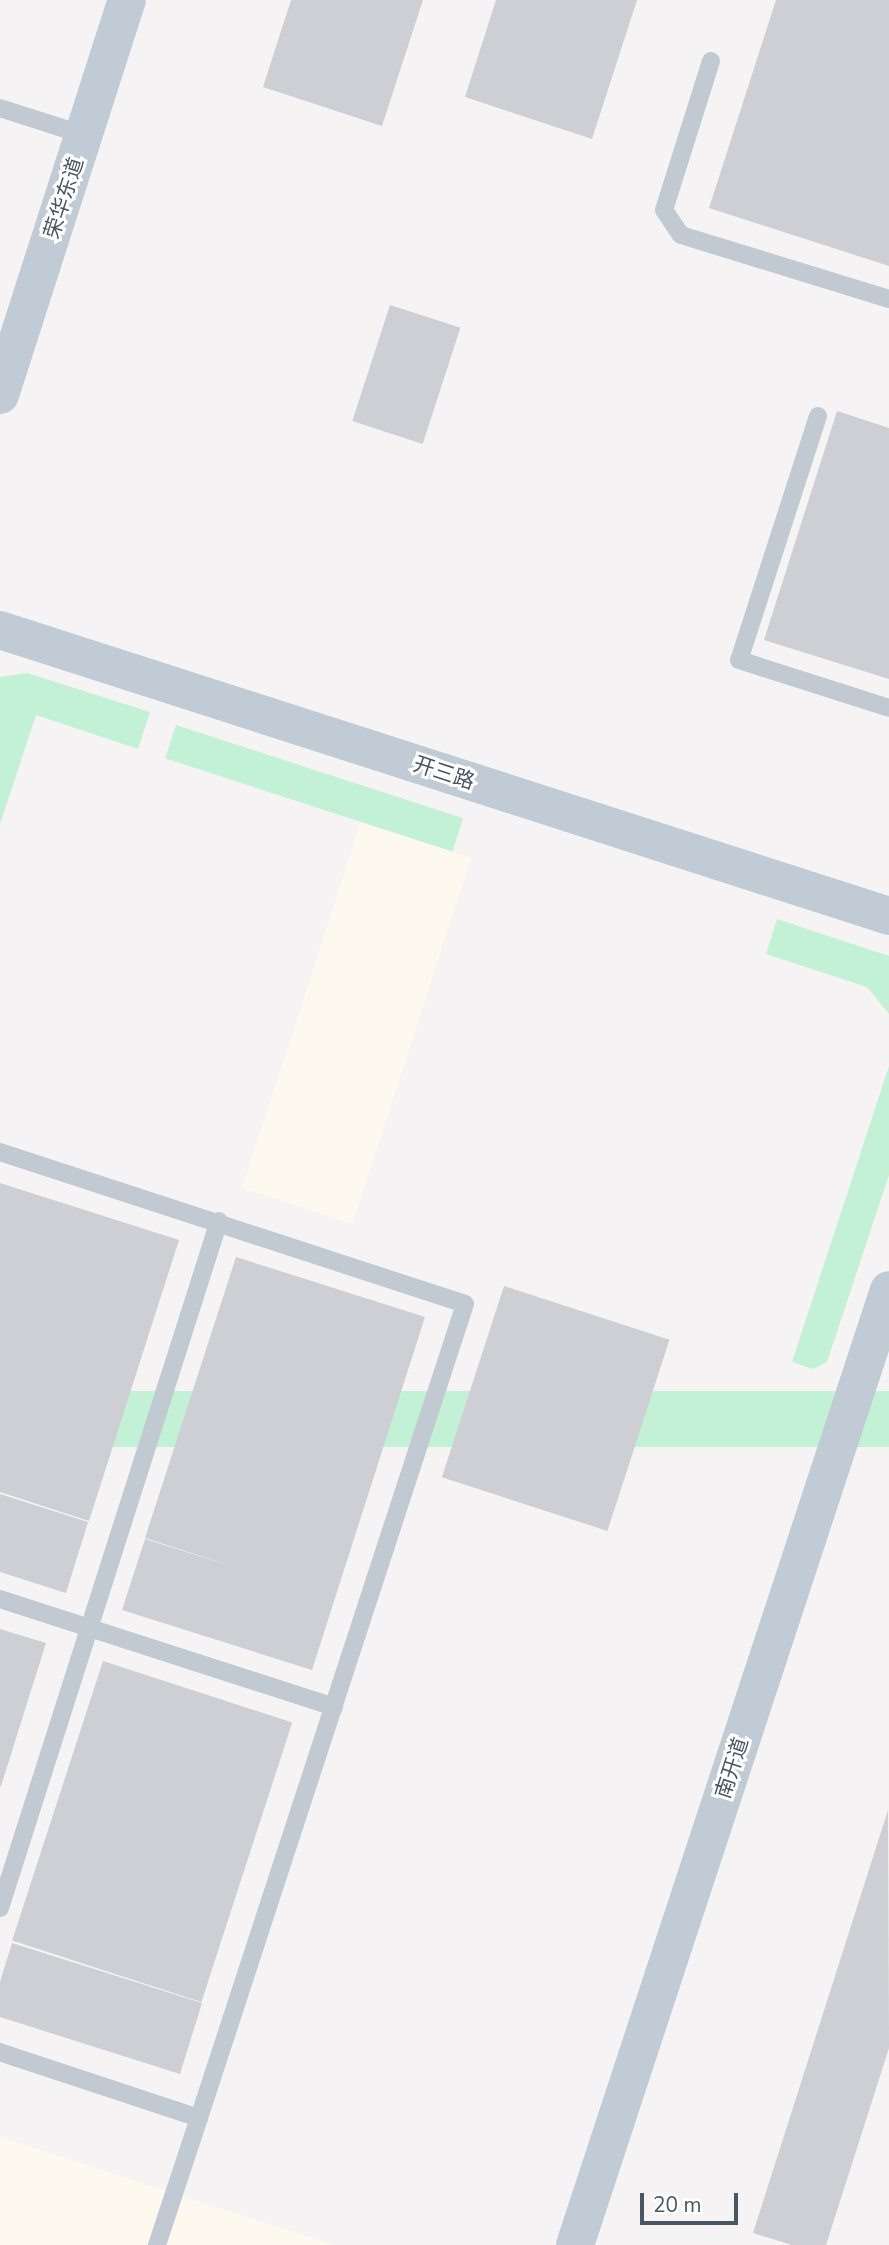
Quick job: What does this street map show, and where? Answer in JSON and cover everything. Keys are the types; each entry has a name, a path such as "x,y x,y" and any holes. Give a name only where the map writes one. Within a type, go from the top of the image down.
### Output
{"street":[{"name":"荣华东道","path":"0,396 127,0"},
{"name":"开三路","path":"0,630 889,916"},
{"name":"南开道","path":"575,2245 889,1290"}],"lane":[{"path":"711,61 664,210 681,235 889,299"},
{"path":"0,108 84,135"},
{"path":"818,416 739,660 889,708"},
{"path":"0,1152 219,1221 465,1304 157,2245"},
{"path":"0,1908 219,1221"},
{"path":"0,1599 334,1707"},
{"path":"0,2052 200,2118"}],"shaded area":[{"path":"361,822 471,858 352,1224 242,1188"},
{"path":"0,2137 241,2215 335,2245 0,2245"}],"green space":[{"path":"27,673 150,712 138,749 36,715 0,824 0,677"},
{"path":"176,725 463,818 452,852 165,758"},
{"path":"777,919 889,956 889,1014 867,987 766,954"},
{"path":"889,1066 889,1175 827,1362 813,1369 792,1362"},
{"path":"0,1391 889,1391 889,1447 0,1447"}],"building":[{"path":"291,0 423,0 382,126 263,87"},
{"path":"496,0 637,0 592,139 465,97"},
{"path":"776,0 889,0 889,266 709,208"},
{"path":"390,305 460,328 423,444 352,421"},
{"path":"837,411 889,428 889,679 764,640"},
{"path":"0,1183 179,1240 89,1521 0,1492"},
{"path":"236,1257 425,1317 312,1670 122,1610 145,1539 250,1572 145,1538"},
{"path":"504,1286 669,1340 607,1531 442,1477"},
{"path":"0,1494 88,1522 66,1593 0,1572"},
{"path":"0,1629 46,1643 1,1786 0,1786"},
{"path":"103,1661 292,1722 201,2002 12,1941"},
{"path":"888,1810 889,2048 826,2245 792,2245 753,2233"},
{"path":"12,1943 202,2003 180,2074 0,2017 0,1982"}]}
